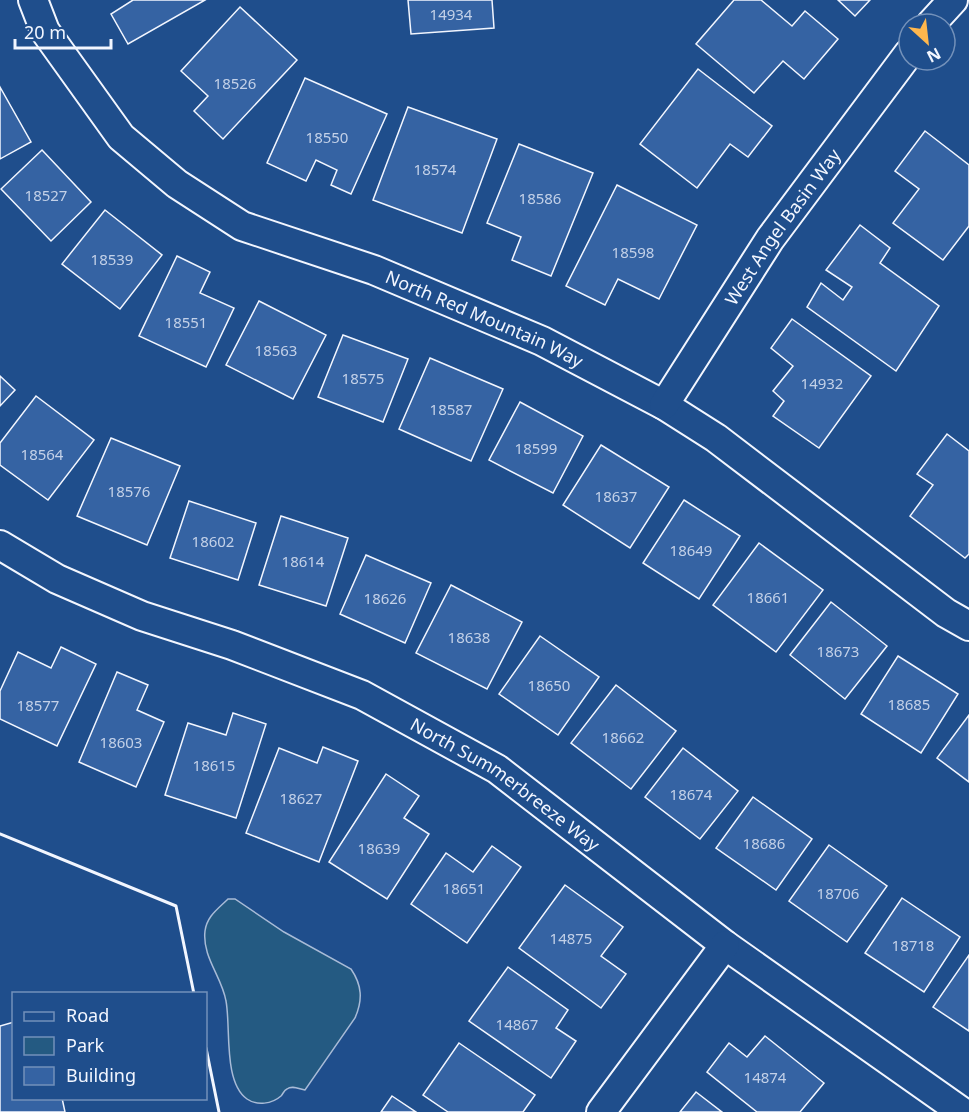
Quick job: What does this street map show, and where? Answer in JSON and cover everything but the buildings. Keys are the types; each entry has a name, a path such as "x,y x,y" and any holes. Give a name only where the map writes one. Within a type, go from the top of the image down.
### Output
{"street":[{"name":"North Red Mountain Way","path":"33,0 45,31 121,137 177,184 243,226 374,270 542,341 664,405 716,438 946,613 969,626"},
{"path":"942,12 953,0"},
{"name":"West Angel Basin Way","path":"664,405 770,239 897,69"},
{"name":"North Summerbreeze Way","path":"0,545 57,579 142,616 232,645 362,695 497,770 725,945 962,1112"},
{"path":"601,1112 725,945"}],"green space":[{"path":"228,899 235,899 284,932 351,969 359,987 360,999 355,1018 305,1090 289,1088 277,1099 269,1102 255,1103 247,1099 239,1091 234,1080 229,1053 226,1001 206,950 205,931 208,921"}],"wall":[{"path":"0,834 176,906 194,992"},
{"path":"207,1053 219,1112"}]}
